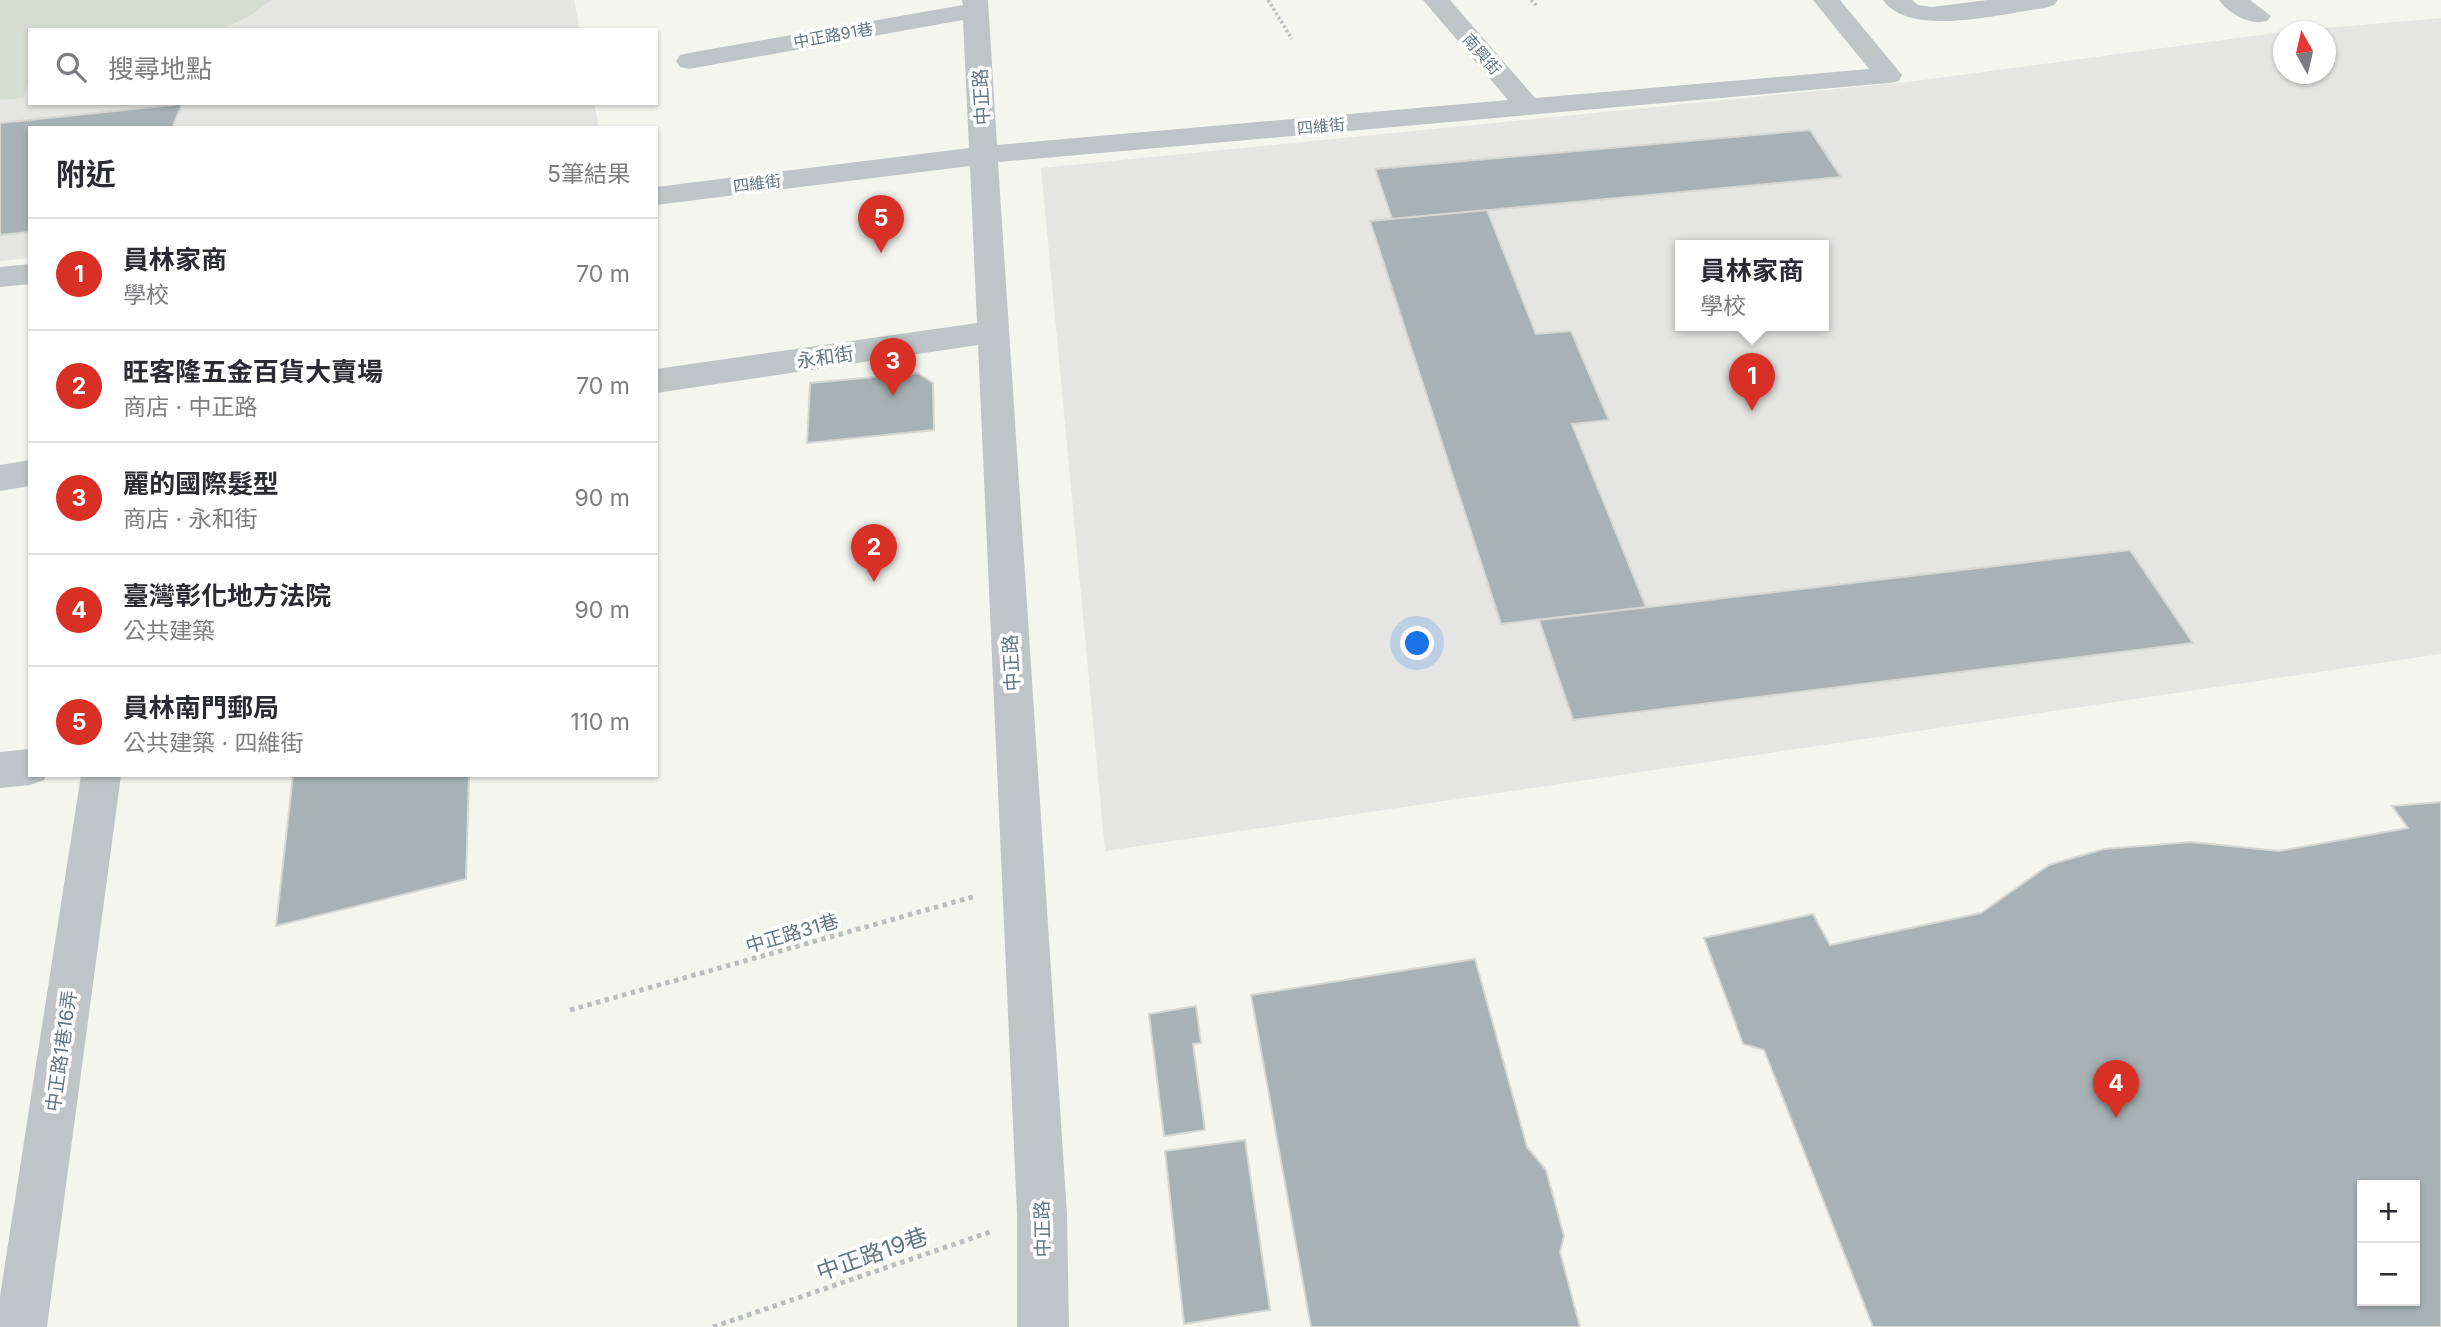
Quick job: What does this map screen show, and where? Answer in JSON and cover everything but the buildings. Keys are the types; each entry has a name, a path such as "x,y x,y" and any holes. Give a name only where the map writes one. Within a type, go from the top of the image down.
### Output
{"street":[{"name":"南興街","path":"1436,0 1529,108"},
{"name":"四維街","path":"658,196 984,155 1889,75 1826,0"},
{"path":"1896,0 1910,11 1932,15 2045,0"},
{"path":"2232,0 2258,16"},
{"name":"中正路91巷","path":"689,61 976,5"},
{"name":"中正路","path":"976,5 1042,1214 1043,1327"},
{"path":"0,277 28,274"},
{"name":"永和街","path":"658,381 994,332"},
{"path":"0,478 28,473"},
{"path":"0,770 28,767"},
{"name":"中正路1巷16弄","path":"21,1327 101,777"}],"path":[{"path":"1268,0 1292,39"},
{"path":"1531,0 1538,7"},
{"name":"中正路31巷","path":"570,1010 1022,883"},
{"name":"中正路19巷","path":"713,1327 1042,1214"}],"shaded area":[{"path":"0,0 574,0 580,28 28,28 28,105 594,105 599,126 28,126 28,258 0,261"},
{"path":"0,0 271,0 251,15 224,28 28,28 28,83 24,98 0,100"},
{"path":"2441,18 2441,654 1105,851 1041,168 1915,81 2273,33 2273,84 2336,84 2336,27"}],"place":[{"name":"員林南門郵局","path":"881,253"},
{"name":"麗的國際髮型","path":"893,396"},
{"name":"員林家商","path":"1752,411"},
{"name":"旺客隆五金百貨大賣場","path":"874,582"},
{"name":"臺灣彰化地方法院","path":"2116,1118"}]}
